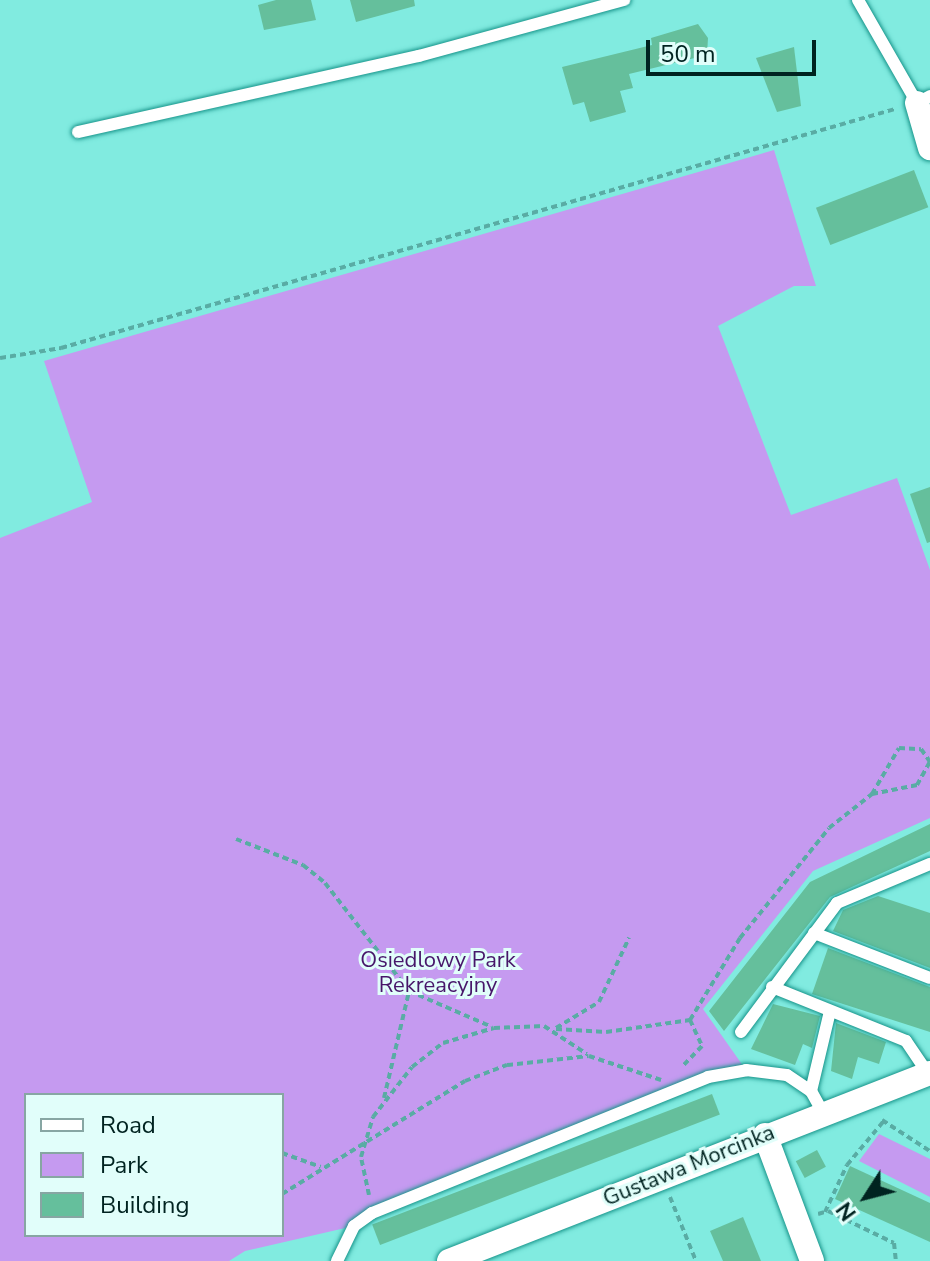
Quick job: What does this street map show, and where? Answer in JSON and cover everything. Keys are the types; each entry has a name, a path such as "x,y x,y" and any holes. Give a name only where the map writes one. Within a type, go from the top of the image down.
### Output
{"street":[{"path":"923,99 930,148"},
{"name":"Gustawa Morcinka","path":"449,1261 929,1073"},
{"path":"765,1135 812,1261"}],"lane":[{"path":"78,132 419,56 624,0"},
{"path":"858,0 923,99"},
{"path":"741,1032 837,903 930,864"},
{"path":"814,933 930,978"},
{"path":"772,987 906,1041 929,1073"},
{"path":"811,1091 830,1011"},
{"path":"337,1261 354,1226 376,1211 708,1077 767,1070 811,1091 823,1113"}],"path":[{"path":"0,358 61,348 923,99"},
{"path":"690,1020 740,938 829,828 872,794 899,748 921,749 930,762 917,785 872,794"},
{"path":"236,839 303,865 325,883 409,991 494,1028"},
{"path":"554,1029 605,994 629,938"},
{"path":"376,1211 363,1176 367,1143 383,1102 409,991"},
{"path":"383,1102 443,1043 494,1028 606,1032 690,1020"},
{"path":"674,1072 702,1046 690,1020"},
{"path":"554,1029 589,1056"},
{"path":"284,1193 465,1081 555,1054 589,1056 658,1077 671,1090"},
{"path":"658,1077 666,1074"},
{"path":"874,1113 930,1151"},
{"path":"825,1212 847,1165 883,1122"},
{"path":"284,1154 321,1167"},
{"path":"662,1177 696,1261"},
{"path":"797,1221 825,1212 894,1243 896,1261"}],"green space":[{"name":"Osiedlowy Park Rekreacyjny","path":"774,150 816,286 794,286 718,326 791,515 897,478 930,570 930,818 813,871 703,1009 746,1070 708,1077 354,1226 245,1251 229,1261 0,1261 0,538 92,502 44,361"},
{"path":"879,1134 930,1159 930,1197 859,1161"}],"building":[{"path":"276,0 311,0 316,20 264,30 258,5"},
{"path":"350,0 414,0 415,6 356,22"},
{"path":"698,24 708,38 707,55 629,74 633,88 620,91 626,112 590,122 584,102 573,105 562,67 652,45 651,38"},
{"path":"794,47 801,106 777,112 756,58"},
{"path":"914,170 928,207 830,245 816,208"},
{"path":"930,487 930,542 927,543 910,494"},
{"path":"930,824 930,851 830,897 724,1031 709,1011 810,882"},
{"path":"878,896 930,913 930,968 833,931 843,910"},
{"path":"828,948 930,987 930,1032 812,994"},
{"path":"773,1004 820,1016 812,1048 803,1044 795,1065 751,1049"},
{"path":"836,1023 886,1042 879,1064 858,1057 852,1079 831,1071"},
{"path":"712,1094 720,1115 380,1245 372,1224"},
{"path":"817,1150 826,1167 805,1178 796,1161"},
{"path":"850,1166 930,1203 930,1242 835,1199"},
{"path":"743,1217 761,1261 723,1261 710,1231"}]}
